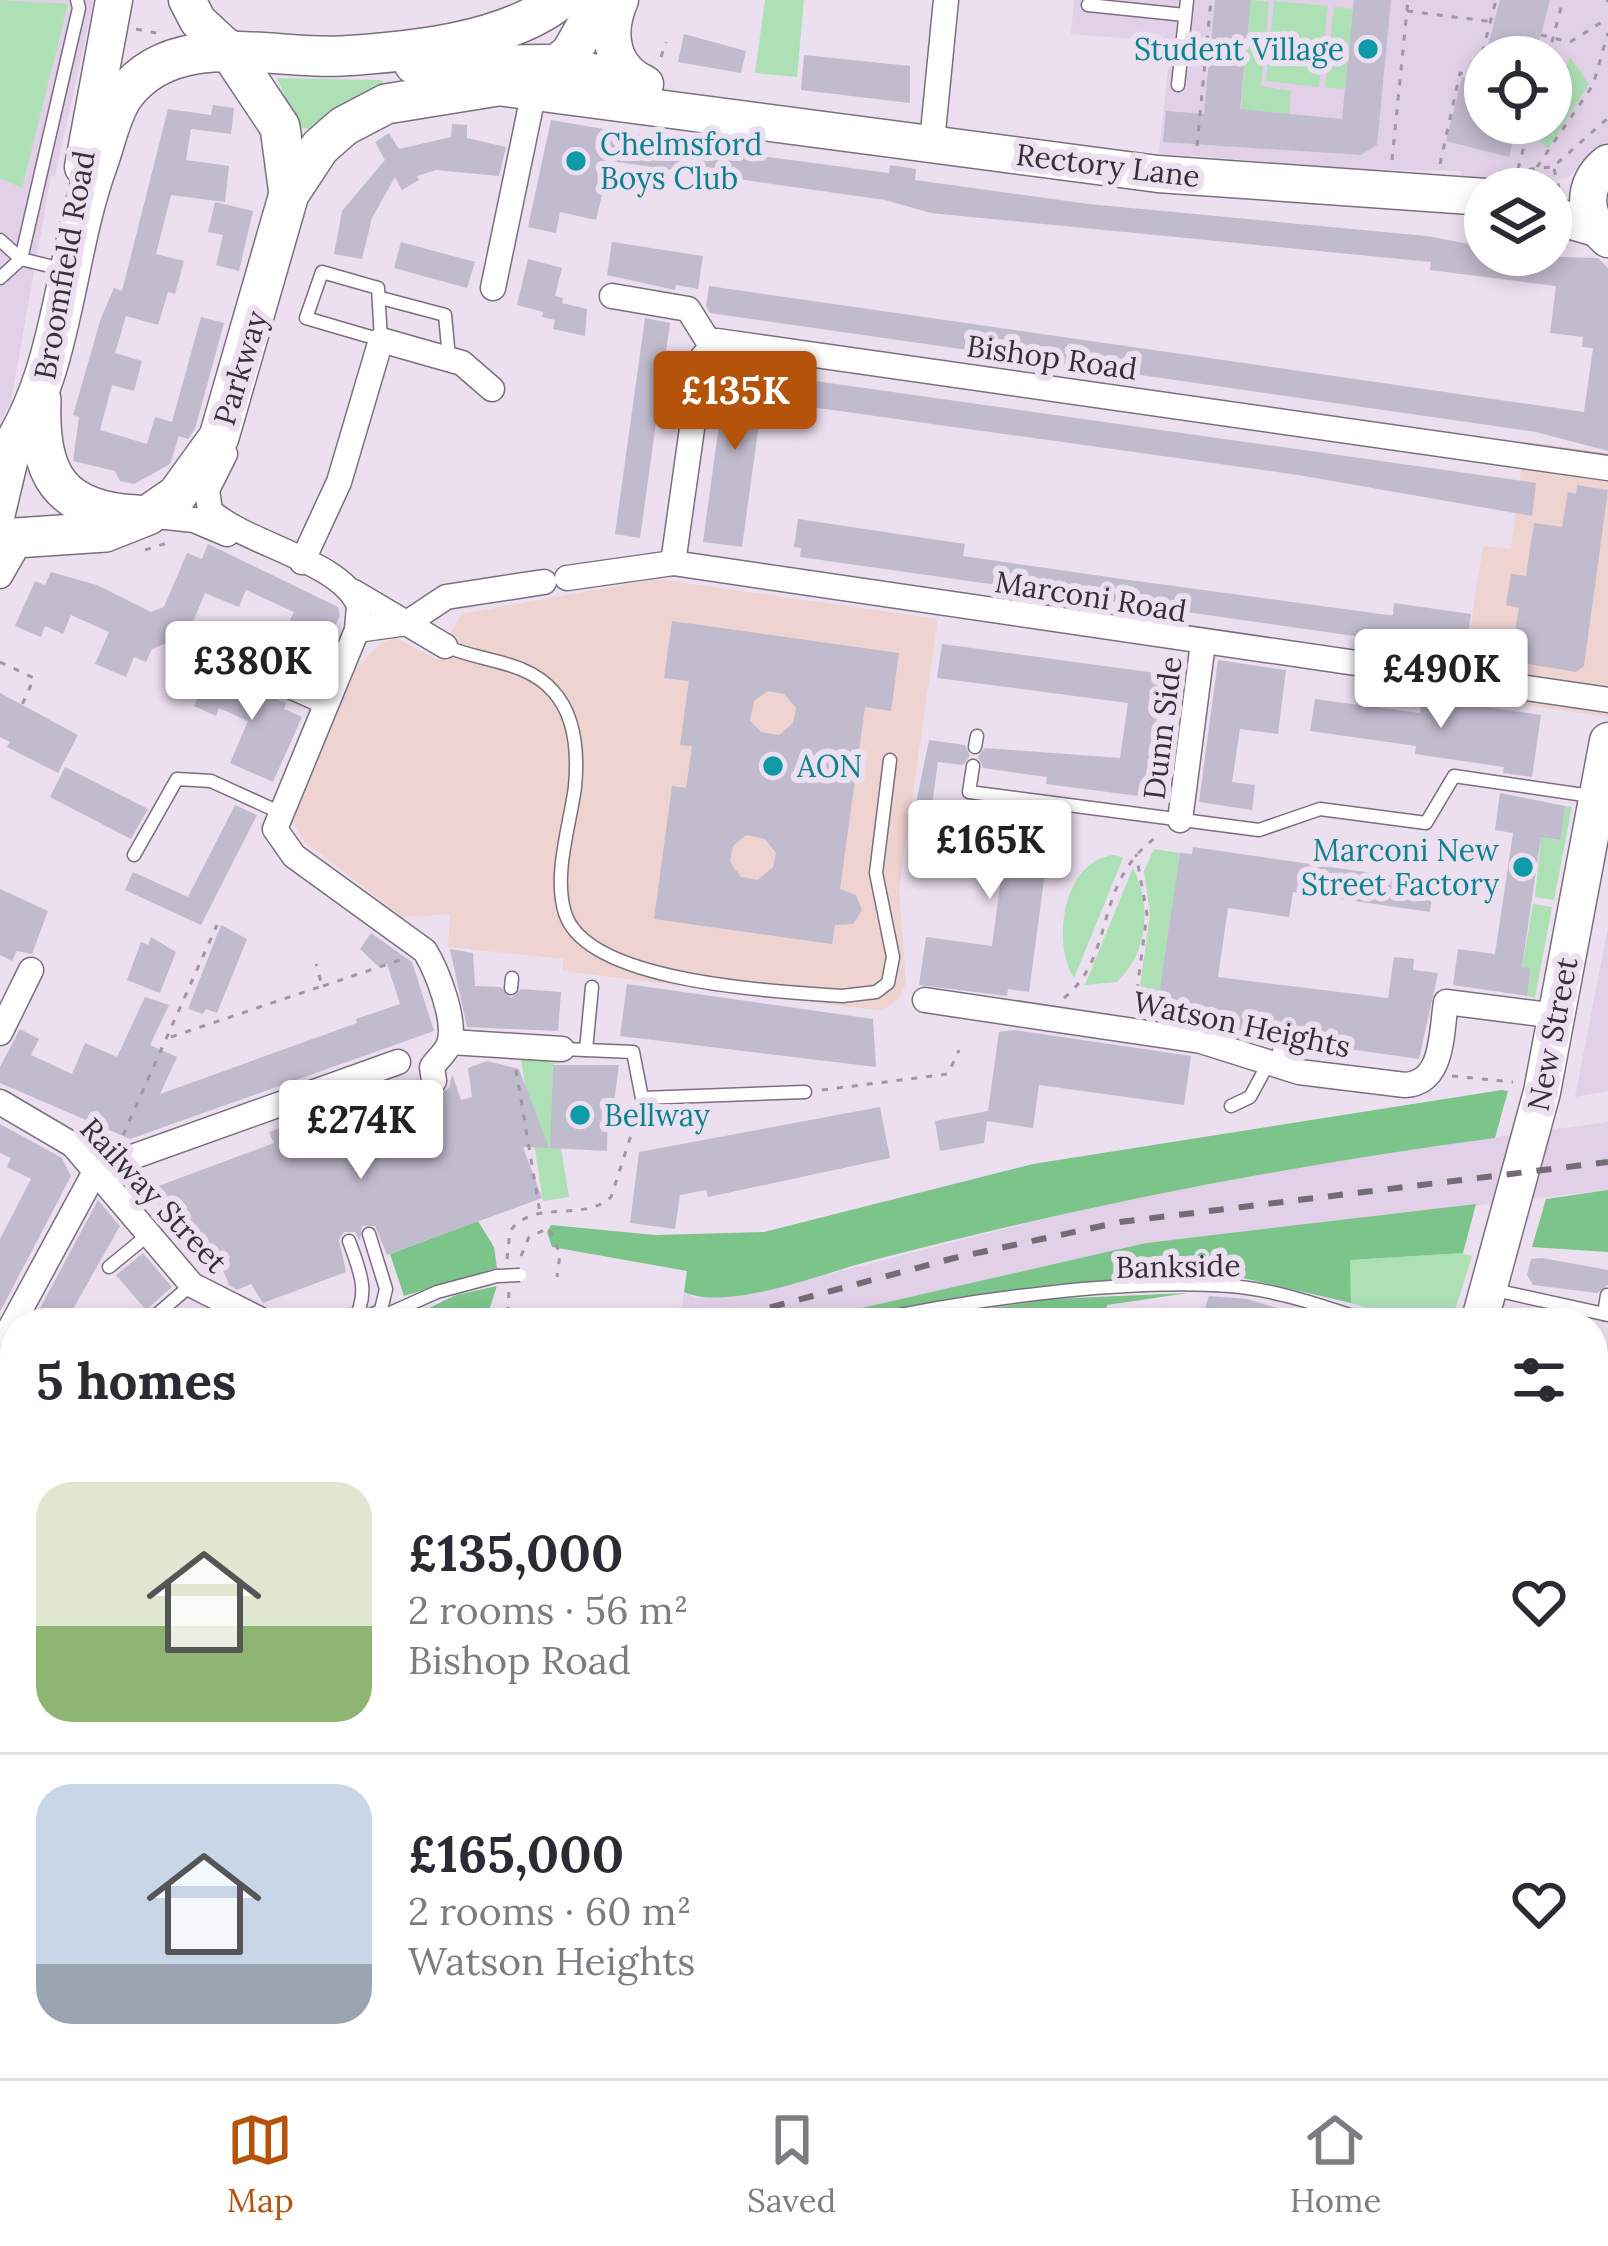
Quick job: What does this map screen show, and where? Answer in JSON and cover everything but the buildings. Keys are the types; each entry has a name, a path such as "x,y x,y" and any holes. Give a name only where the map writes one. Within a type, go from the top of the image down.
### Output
{"main road":[{"path":"187,0 198,21 228,49"},
{"path":"338,56 506,27 562,0"},
{"path":"543,79 546,32 562,0"},
{"path":"543,79 601,0"},
{"path":"620,0 613,45 625,70 640,82"},
{"name":"Broomfield Road","path":"11,450 42,391 81,204 84,154 118,13"},
{"path":"81,204 127,91 171,64 228,49 543,79"},
{"name":"Parkway","path":"228,49 280,127 289,194"},
{"name":"Parkway","path":"8,534 105,532 148,515 190,483 219,437 289,194 320,147 364,113 413,96 543,79"},
{"name":"Rectory Lane","path":"543,79 640,82 733,115"},
{"name":"Rectory Lane","path":"543,79 649,110 733,115 1194,177 1464,196"},
{"path":"1572,172 1604,166"},
{"path":"1602,234 1588,209 1604,166"},
{"path":"1572,223 1602,234"},
{"path":"42,391 44,460 62,490 93,508 148,515"},
{"name":"New Street","path":"1484,1306 1536,1118 1600,807 1608,741"}],"street":[{"path":"932,142 946,0"},
{"path":"493,288 543,79"},
{"path":"612,296 688,309 710,344 702,358 673,563"},
{"path":"302,562 339,482 381,340 449,358 476,370 492,389"},
{"name":"Bishop Road","path":"710,344 747,344 1608,468"},
{"path":"219,437 226,452 207,490 210,511 259,542"},
{"name":"Broomfield Road","path":"0,576 8,534 11,450"},
{"path":"148,515 194,520 259,542 446,646"},
{"name":"Marconi Road","path":"357,630 407,623 446,597 673,563 1608,700"},
{"path":"354,592 361,617 357,630 275,829 280,844 421,948 434,966 450,1042 432,1067 434,1081"},
{"name":"Dunn Side","path":"1180,820 1203,643"},
{"path":"217,654 326,701"},
{"path":"0,1033 31,970"},
{"name":"Watson Heights","path":"925,1000 1276,1054 1299,1072 1406,1085 1420,1084 1432,1074"},
{"path":"1432,1074 1446,1002 1557,1016"},
{"path":"450,1042 509,1037 574,1049"},
{"path":"19,1308 96,1170 398,1062"},
{"name":"Railway Street","path":"5,1112 73,1145 201,1291 236,1308"}],"lane":[{"path":"0,278 21,259 80,8 76,0"},
{"path":"1178,85 1187,0"},
{"path":"1088,5 1185,15"},
{"path":"0,239 21,259 67,271"},
{"path":"322,272 378,288 381,340 307,318 322,272"},
{"path":"381,298 445,315 449,358"},
{"path":"446,646 528,672 559,698 577,754 563,866 565,913 592,949 638,970 842,996 877,992 888,983 893,957 876,873 890,760"},
{"name":"Dunn Side","path":"973,766 969,792 1259,830 1320,809 1426,823 1454,776 1600,807"},
{"path":"134,855 177,779 212,781 279,812"},
{"path":"592,987 574,1049 633,1052 643,1098 805,1092"},
{"path":"1231,1106 1250,1097 1276,1054"},
{"path":"109,1267 149,1234"},
{"path":"369,1234 386,1289 378,1308"},
{"path":"349,1241 364,1288 361,1308"},
{"path":"400,1308 436,1292 513,1276"},
{"name":"Bankside","path":"963,1308 1051,1295 1232,1286 1328,1308"},
{"path":"172,1308 201,1291 216,1308"}],"path":[{"path":"1194,177 1211,0"},
{"path":"1388,192 1408,0"},
{"path":"1438,176 1460,73 1476,77 1496,0"},
{"path":"1554,36 1563,0"},
{"path":"1407,11 1492,21"},
{"path":"118,13 161,34"},
{"path":"1572,41 1608,18"},
{"path":"1552,168 1594,85 1608,33"},
{"path":"1541,35 1545,36"},
{"path":"1556,168 1608,118"},
{"path":"0,662 34,678 22,705"},
{"path":"1058,1004 1071,993 1090,962 1115,882 1136,853 1180,820"},
{"path":"1131,1030 1147,914 1136,853"},
{"path":"126,1160 120,1140 217,925"},
{"path":"170,1037 421,948"},
{"path":"316,964 322,986"},
{"path":"509,1037 522,1089 540,1213"},
{"path":"805,1092 940,1076 954,1070 959,1050"},
{"path":"1432,1074 1509,1084 1525,1075"},
{"path":"508,1308 513,1276 507,1257 516,1222 540,1213 601,1206 611,1197 643,1098"},
{"path":"507,1257 520,1257 529,1237 549,1228 560,1254 557,1277"}],"shaded area":[{"path":"0,0 94,0 55,176 51,176 11,401 0,421"},
{"path":"1074,0 1608,0 1608,146 1572,174 1572,168 1464,168 1464,185 1461,171 1366,170 1159,153 1171,42 1071,34"},
{"path":"1525,441 1608,453 1608,717 1460,696 1483,546 1511,549"},
{"path":"657,579 938,619 899,890 906,983 899,998 882,1011 563,971 563,959 448,947 450,914 402,917 304,841 293,820 357,667 382,642 396,638 437,660 461,614"},
{"path":"1608,927 1608,1091 1575,1097"},
{"path":"1608,1122 1608,1190 1146,1243 862,1308 682,1308 684,1292 696,1298 763,1291 1142,1194 1325,1160"}],"green space":[{"path":"0,0 68,4 22,188 0,178"},
{"path":"765,0 804,0 797,77 755,73"},
{"path":"1251,0 1269,2 1261,86 1291,91 1289,114 1241,109"},
{"path":"1274,1 1328,6 1319,87 1266,81"},
{"path":"1334,7 1353,9 1345,89 1325,87"},
{"path":"1572,60 1589,84 1572,111"},
{"path":"277,78 382,80 384,84 314,129 298,128"},
{"path":"1565,806 1572,807 1554,900 1535,897 1541,837 1559,840"},
{"path":"1154,849 1180,853 1158,1009 1181,1013 1180,1022 1136,1015 1150,914 1144,871"},
{"path":"1115,855 1123,858 1074,978 1063,944 1066,904 1083,871"},
{"path":"1133,868 1143,897 1141,943 1117,982 1085,985"},
{"path":"1533,904 1552,907 1535,998 1527,996 1531,969 1522,967"},
{"path":"520,1053 561,1055 560,1063 553,1064 551,1128 561,1148 569,1197 543,1201"},
{"path":"1508,1091 1495,1138 1337,1161 1103,1206 947,1241 750,1294 702,1297 684,1292 687,1271 552,1247 547,1232 551,1225 655,1235 764,1232 1033,1164"},
{"path":"1608,1190 1608,1252 1532,1247 1546,1199"},
{"path":"1476,1204 1463,1253 1350,1260 1351,1303 1239,1277 1055,1284 1048,1286 1051,1291 940,1308 862,1308 1146,1243"},
{"path":"478,1221 494,1247 497,1268 404,1296 390,1254"},
{"path":"1472,1256 1456,1308 1366,1308 1351,1303 1350,1260"},
{"path":"497,1286 490,1308 429,1308 456,1295"},
{"path":"1188,1293 1106,1308 991,1308 1051,1299"}],"railway":[{"path":"768,1308 954,1258 1120,1222 1608,1162"}],"place":[{"name":"Student Village","path":"1368,49"},
{"name":"Chelmsford Boys Club","path":"576,161"},
{"name":"AON","path":"773,766"},
{"name":"Marconi New Street Factory","path":"1523,867"},
{"name":"Bellway","path":"580,1115"}]}
